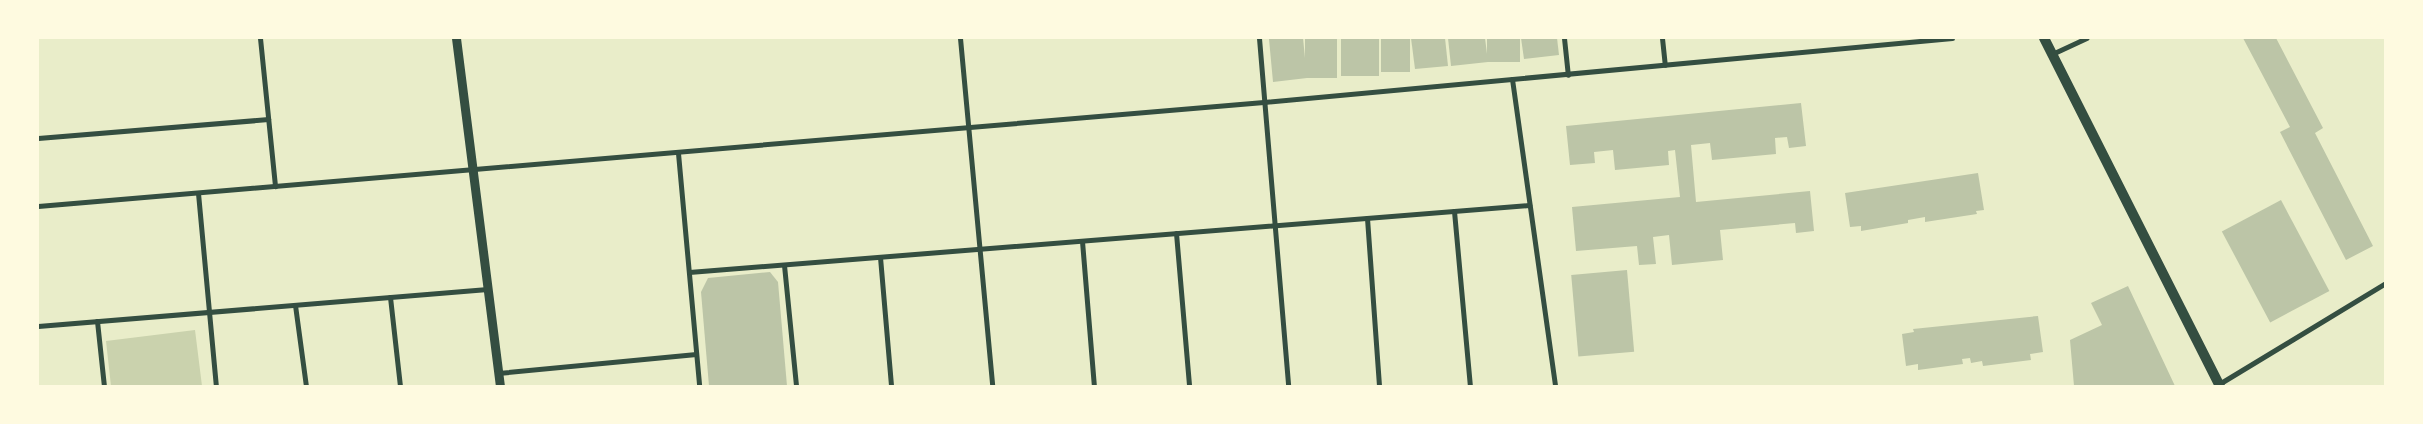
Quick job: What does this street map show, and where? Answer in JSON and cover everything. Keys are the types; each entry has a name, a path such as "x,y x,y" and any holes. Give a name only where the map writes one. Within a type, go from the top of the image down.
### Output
{"main road":[{"path":"2044,38 2219,385"}],"street":[{"path":"260,38 275,186"},
{"path":"456,38 470,170 500,386"},
{"path":"960,38 992,386"},
{"path":"1259,38 1288,386"},
{"path":"1564,38 1568,75"},
{"path":"1662,38 1665,65"},
{"path":"38,206 968,128 1568,75 1952,38"},
{"path":"2052,54 2086,38"},
{"path":"1512,79 1556,386"},
{"path":"38,138 268,120"},
{"path":"678,153 699,386"},
{"path":"198,193 216,386"},
{"path":"689,272 1530,205"},
{"path":"1454,211 1470,386"},
{"path":"1367,218 1379,386"},
{"path":"1176,233 1189,386"},
{"path":"1082,241 1094,386"},
{"path":"880,257 891,386"},
{"path":"784,265 796,386"},
{"path":"2219,385 2386,282"},
{"path":"38,326 487,289"},
{"path":"390,297 400,386"},
{"path":"295,305 306,386"},
{"path":"97,321 104,386"},
{"path":"498,373 696,354"}],"green space":[{"path":"195,330 202,386 111,386 106,341"}],"building":[{"path":"1303,38 1307,78 1273,82 1269,39"},
{"path":"1305,38 1337,38 1337,78 1305,78"},
{"path":"1341,38 1379,38 1379,76 1341,76"},
{"path":"1381,38 1410,38 1410,72 1381,72"},
{"path":"1411,38 1445,38 1448,66 1415,69"},
{"path":"1448,38 1485,38 1488,62 1451,66"},
{"path":"1487,38 1520,38 1520,62 1487,62"},
{"path":"1521,38 1557,38 1559,55 1524,59"},
{"path":"2243,38 2276,38 2323,128 2315,133 2373,246 2346,260 2280,132 2290,127"},
{"path":"1801,103 1806,146 1789,148 1787,137 1775,138 1776,154 1712,160 1710,143 1691,145 1696,202 1810,191 1814,231 1796,233 1795,223 1720,230 1723,260 1672,265 1669,235 1653,237 1656,264 1639,265 1637,246 1576,251 1572,207 1680,197 1675,150 1668,151 1669,165 1615,170 1613,150 1594,152 1595,163 1570,165 1566,126"},
{"path":"1978,173 1984,210 1976,211 1977,214 1925,222 1925,217 1908,220 1908,223 1861,231 1861,226 1850,227 1845,193"},
{"path":"2281,200 2329,291 2270,322 2222,231"},
{"path":"1627,270 1634,352 1578,357 1571,275"},
{"path":"770,272 778,282 787,386 709,386 701,292 708,278"},
{"path":"2128,286 2175,386 2074,386 2070,340 2102,325 2091,303"},
{"path":"2038,316 2043,352 2030,354 2031,360 1983,366 1982,361 1971,363 1970,358 1962,359 1963,364 1918,370 1918,364 1906,366 1902,334 1914,332 1913,329"}]}
